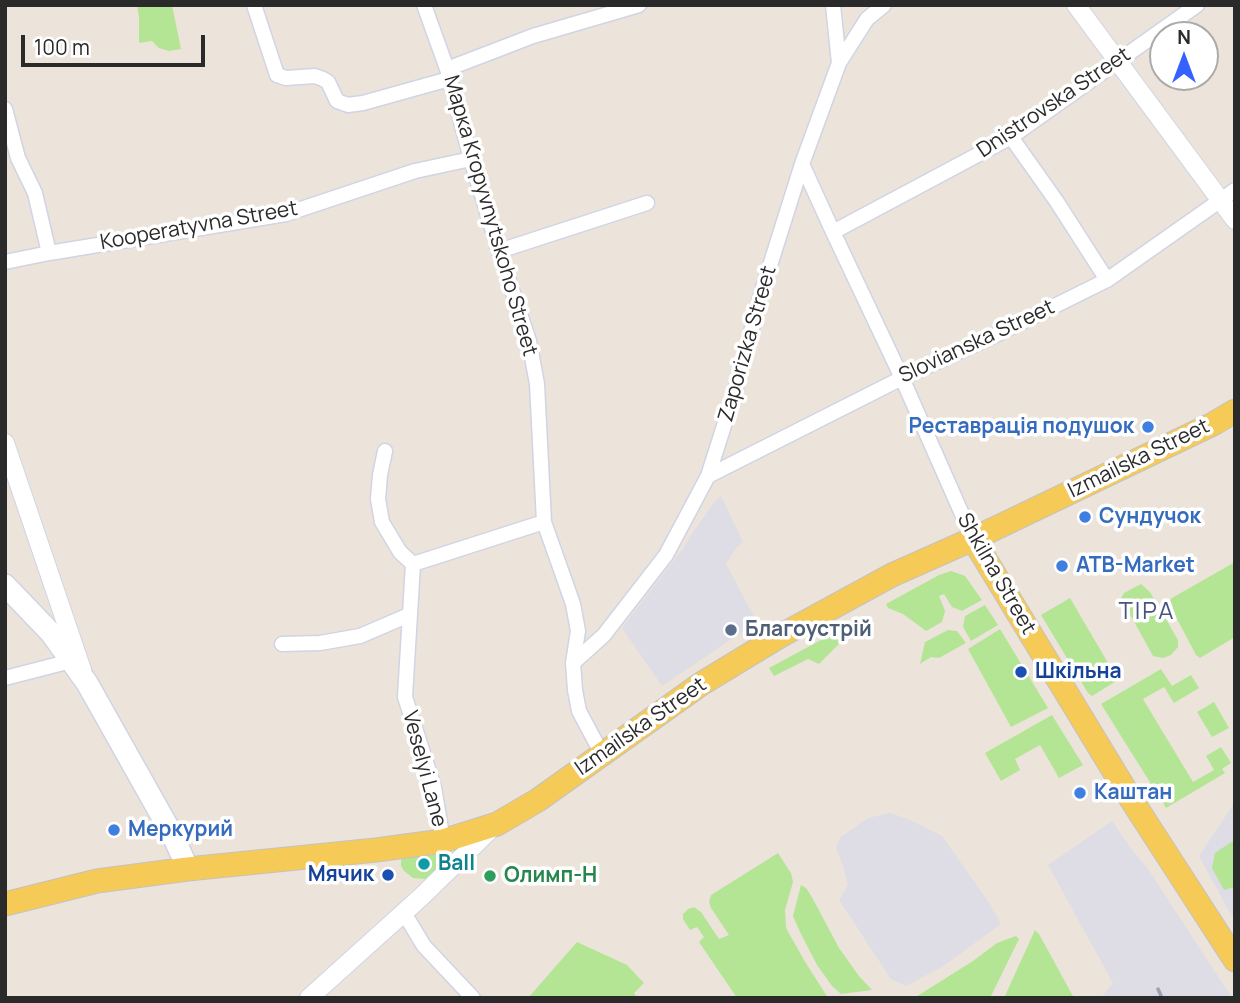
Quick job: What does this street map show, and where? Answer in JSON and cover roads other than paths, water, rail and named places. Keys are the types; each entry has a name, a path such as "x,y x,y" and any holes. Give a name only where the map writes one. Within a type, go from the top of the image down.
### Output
{"main road":[{"name":"Izmailska Street","path":"5,904 97,881 443,841 497,824 538,800 701,684 780,636 892,575 973,539 1235,411"},
{"name":"Shkilna Street","path":"973,539 1154,837 1235,960"},
{"path":"5,585 51,634 87,683 166,823 188,869"}],"street":[{"path":"254,5 277,75 286,78 315,76 323,79 328,82 337,101 348,105 363,103 448,74 533,36 639,5"},
{"name":"Марка Kropyvnytskoho Street","path":"424,5 448,74 471,159 529,341 537,384 544,522 573,604 578,631 573,663 579,711 602,754"},
{"name":"Zaporizka Street","path":"573,663 604,635 666,555 708,476 802,164 839,64 867,19 884,5"},
{"path":"1076,5 1116,62 1228,195 1235,220"},
{"name":"Dnistrovska Street","path":"833,232 1011,137 1197,5"},
{"path":"834,9 850,24 867,19"},
{"path":"834,9 839,64"},
{"path":"5,109 19,158 35,194 49,253"},
{"path":"1011,137 1107,279"},
{"name":"Kooperatyvna Street","path":"5,262 286,214 415,171 471,159"},
{"name":"Shkilna Street","path":"802,164 902,378 973,539"},
{"name":"Slovianska Street","path":"708,476 1107,279 1228,195"},
{"path":"499,251 647,203"},
{"path":"5,443 87,683"},
{"path":"385,451 378,499 382,522 400,552 413,564 544,522"},
{"name":"Veselyi Lane","path":"413,564 405,697 434,788 443,841"},
{"path":"282,644 320,643 360,636 409,615"},
{"path":"5,678 71,661"},
{"path":"309,998 404,913 497,824"},
{"path":"404,913 424,946 473,998"}],"railway":[{"path":"1158,989 1162,998"}],"place":[{"name":"Реставрація подушок","path":"1148,427"},
{"name":"Сундучок","path":"1085,517"},
{"name":"ATB-Market","path":"1062,566"},
{"name":"Благоустрій","path":"731,630"},
{"name":"Шкільна","path":"1021,672"},
{"name":"Каштан","path":"1080,793"},
{"name":"Меркурий","path":"114,830"},
{"name":"Ball","path":"424,864"},
{"name":"Мячик","path":"388,875"},
{"name":"Олимп-Н","path":"490,876"}],"district":[{"name":"ТІРА","path":"1147,612"}]}
